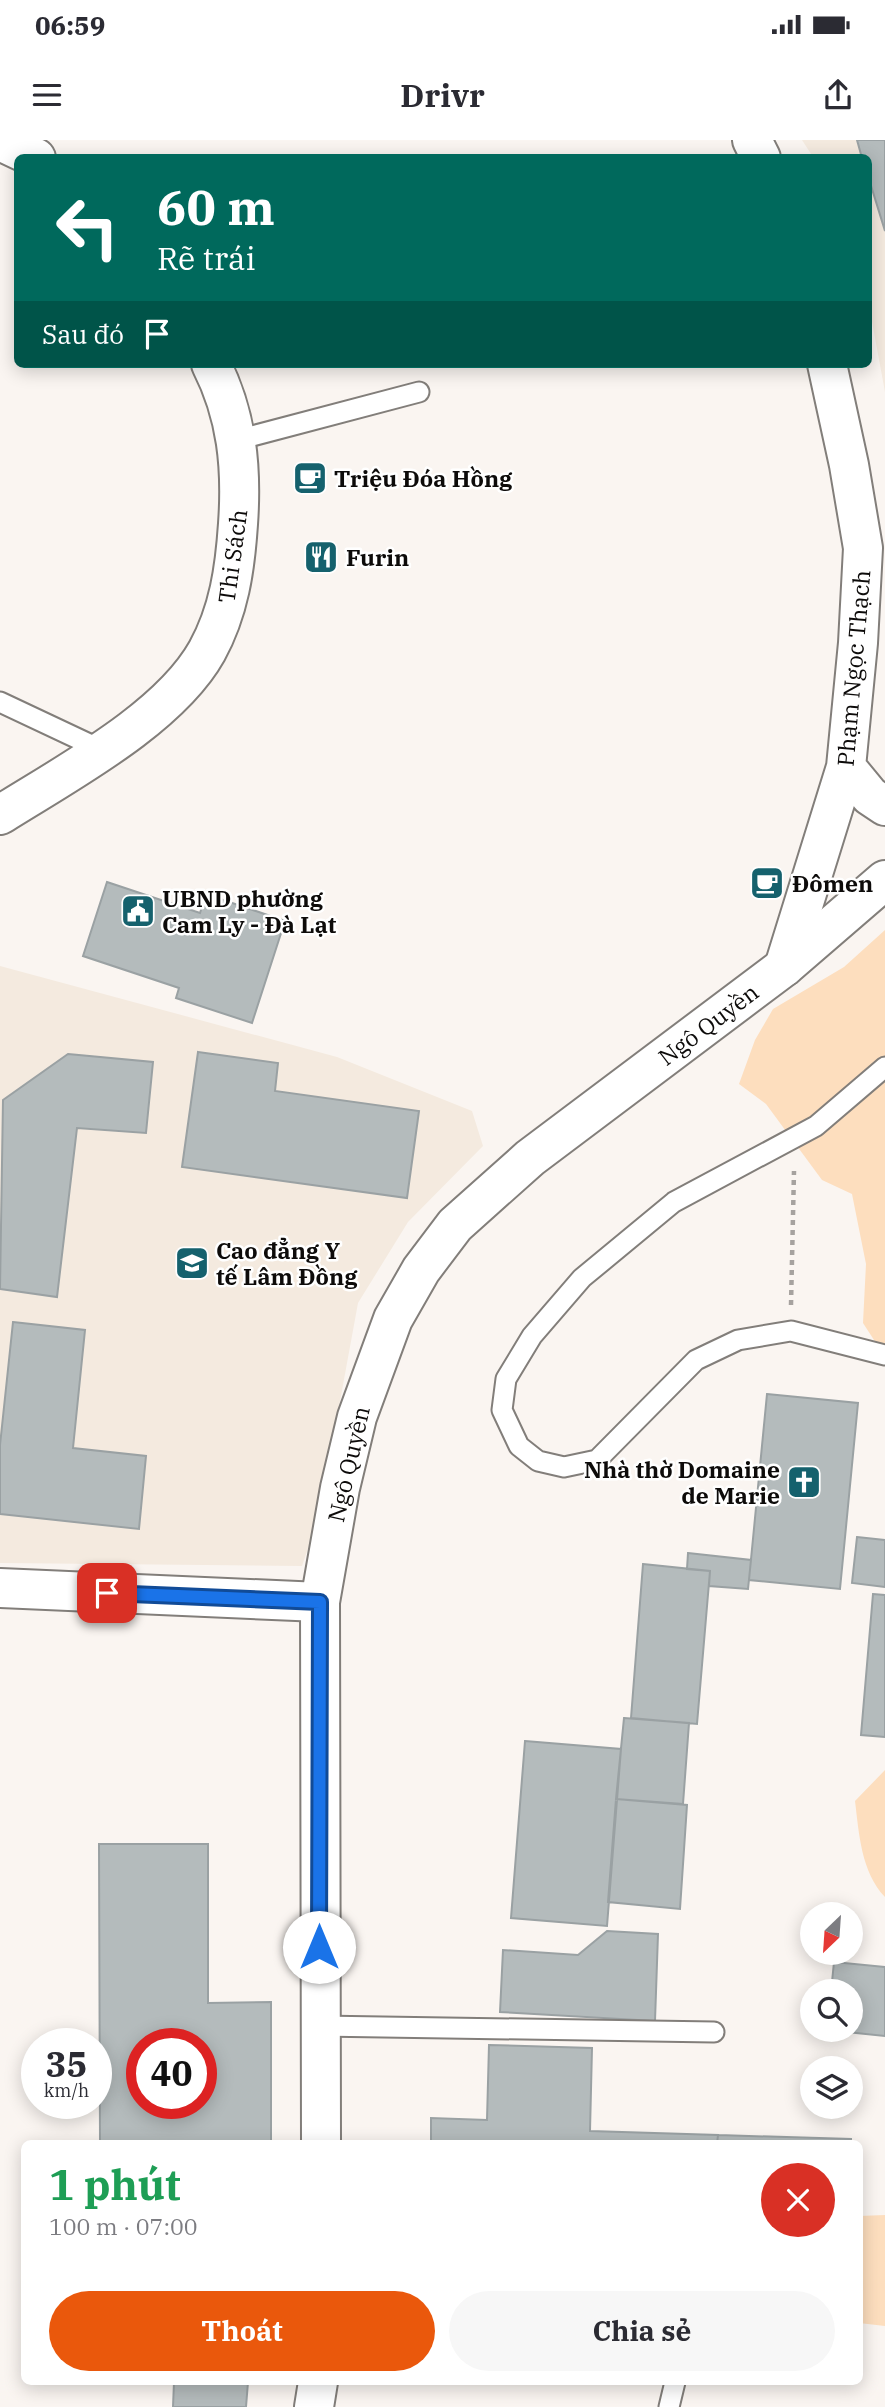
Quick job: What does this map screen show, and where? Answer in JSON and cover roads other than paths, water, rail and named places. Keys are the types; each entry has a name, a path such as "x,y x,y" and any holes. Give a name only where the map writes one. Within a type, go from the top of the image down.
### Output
{"street":[{"path":"0,141 28,154"},
{"name":"Thi Sách","path":"0,814 103,751 171,696 206,653 225,611 236,556 242,478 237,440 221,385 213,368"},
{"name":"Phạm Ngọc Thạch","path":"784,967 846,767 874,547 849,465 828,368"},
{"path":"846,767 870,796 885,806"},
{"name":"Ngô Quyền","path":"321,2140 320,1602 340,1488 357,1417 393,1319 421,1270 455,1225 530,1158 784,967 885,880"},
{"path":"0,1588 320,1602"},
{"path":"314,2407 318,2385"}],"lane":[{"path":"237,440 419,392"},
{"path":"0,702 103,751"},
{"path":"885,1067 816,1126 674,1202 582,1278 532,1336 506,1379 502,1410 519,1446 538,1461 564,1467 597,1460 696,1360 738,1340 791,1331 885,1355"},
{"path":"319,2026 714,2032"},
{"path":"668,2407 674,2385"}],"place":[{"name":"Triệu Đóa Hồng","path":"310,478"},
{"name":"Furin","path":"321,557"},
{"name":"Đômen","path":"767,883"},
{"name":"UBND phường Cam Ly - Đà Lạt","path":"138,911"},
{"name":"Cao đẳng Y tế Lâm Đồng","path":"192,1263"},
{"name":"Nhà thờ Domaine de Marie","path":"804,1482"}]}
